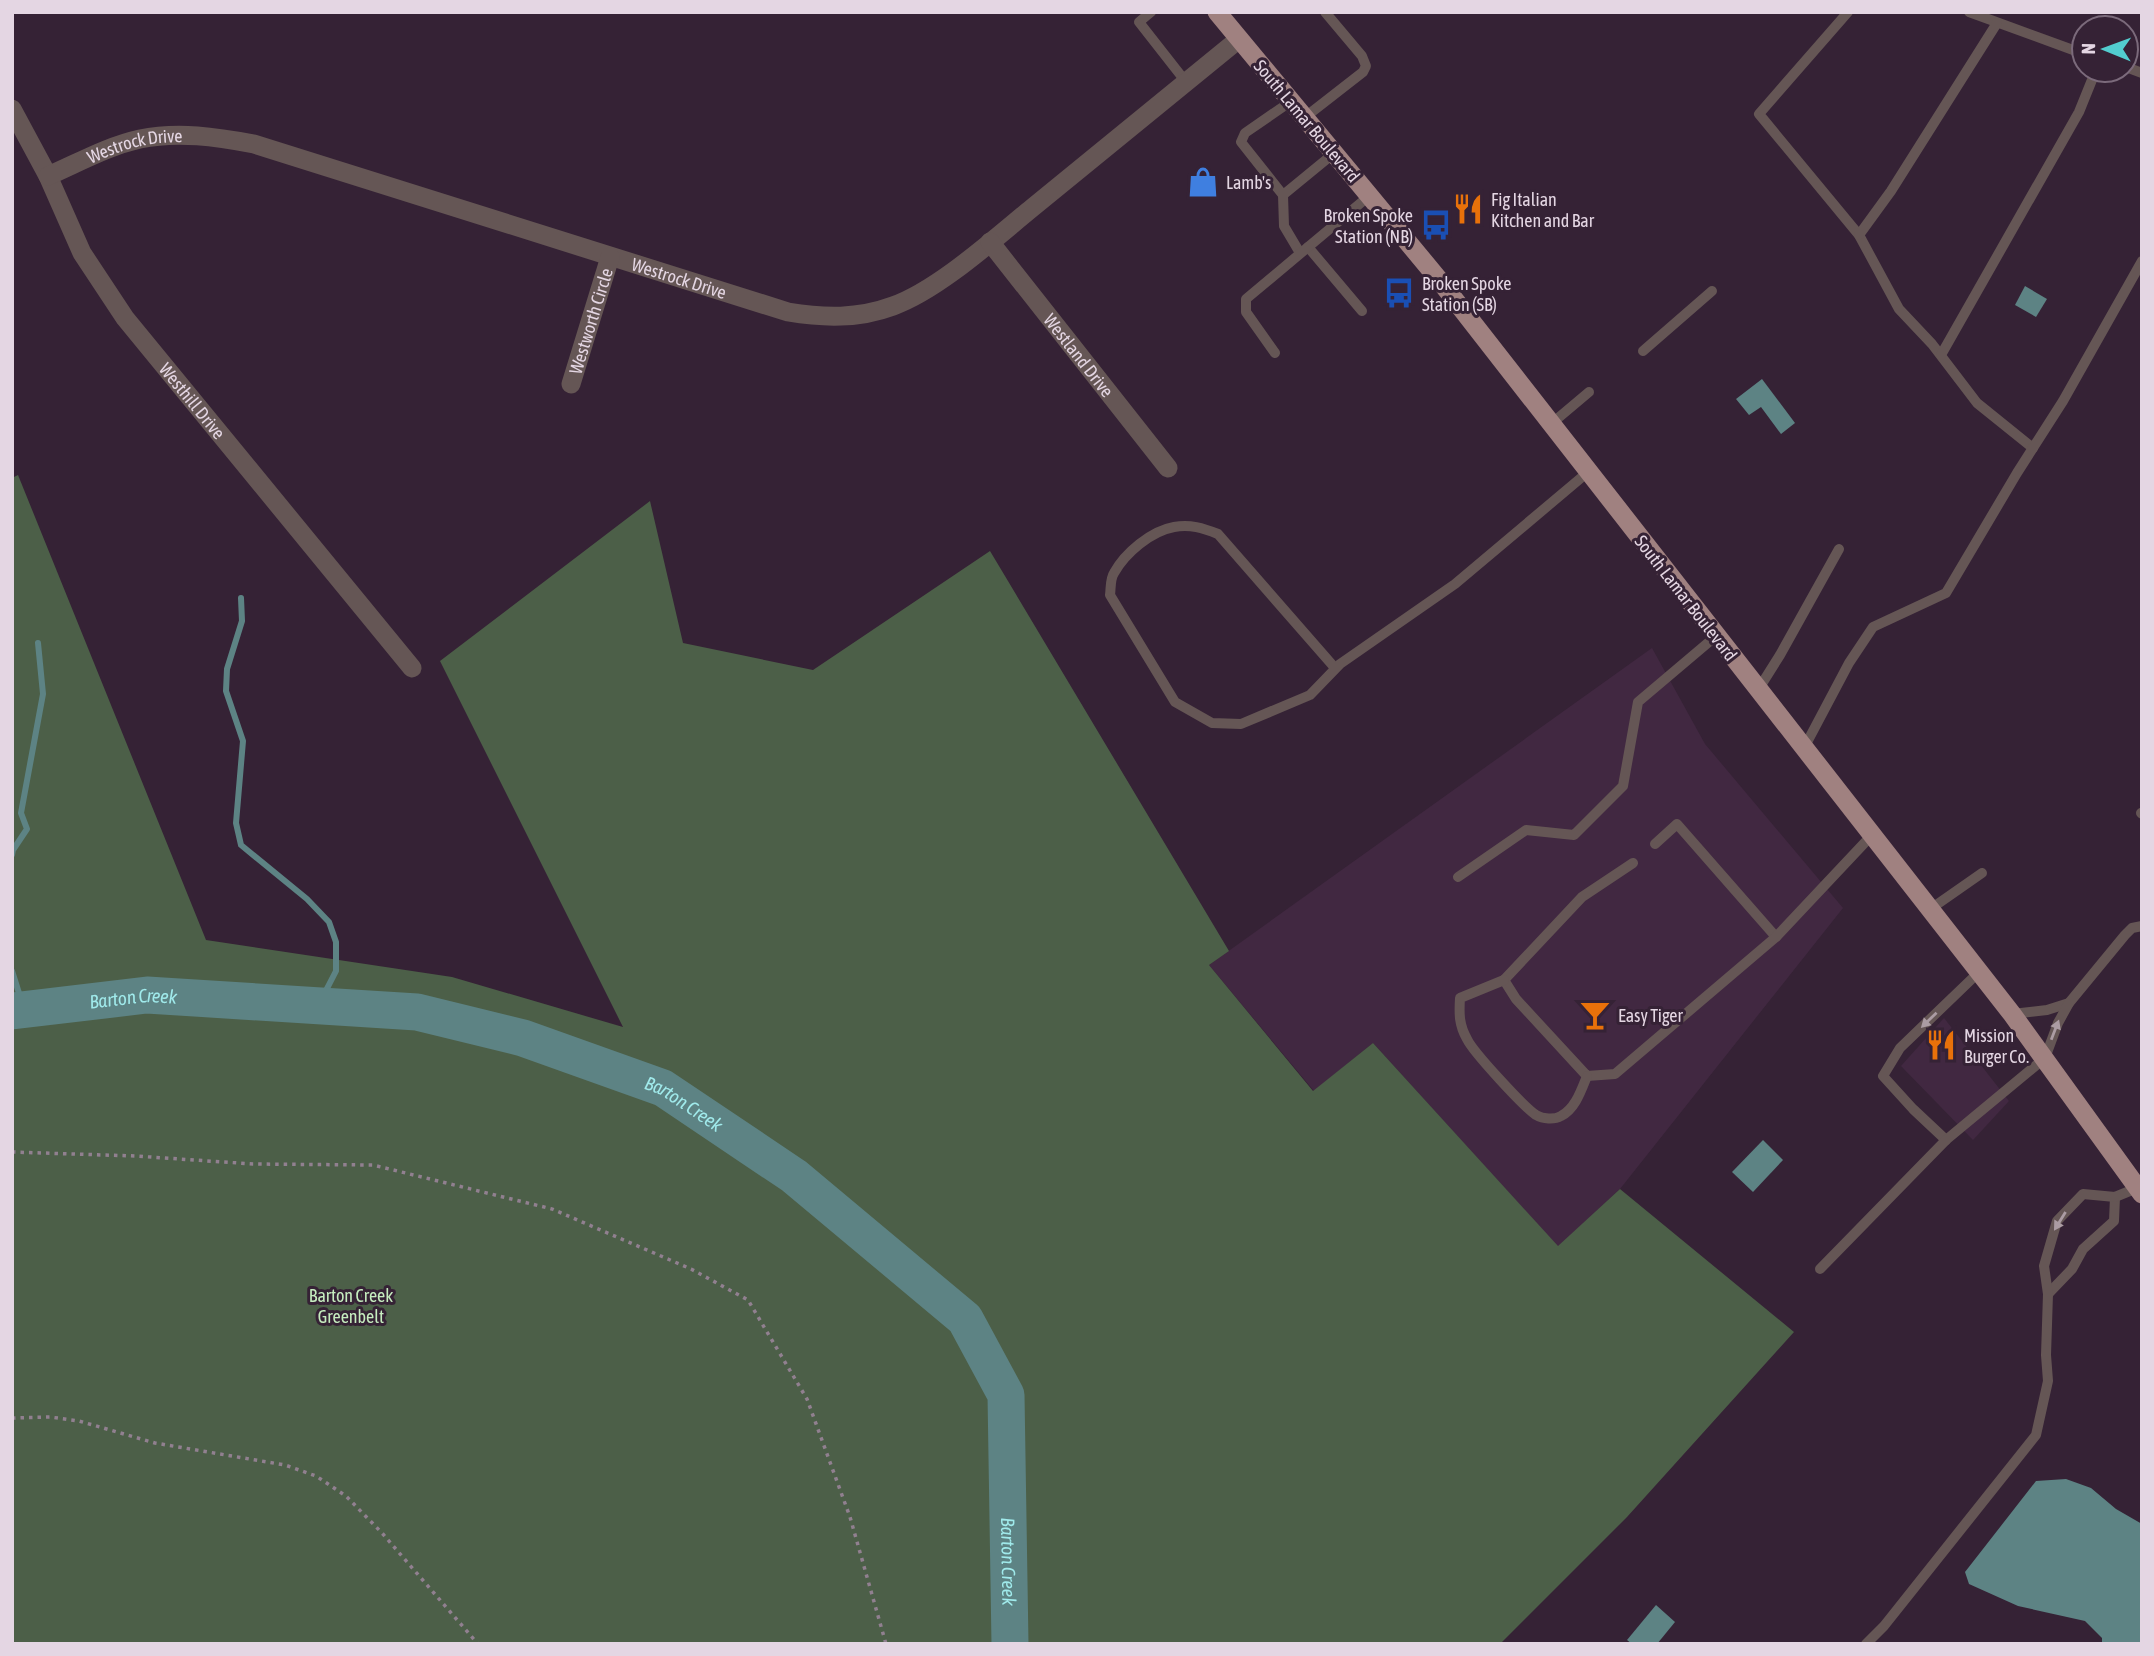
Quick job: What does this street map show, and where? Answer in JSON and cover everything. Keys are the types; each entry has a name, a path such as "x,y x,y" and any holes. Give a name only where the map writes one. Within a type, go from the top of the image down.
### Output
{"main road":[{"name":"South Lamar Boulevard","path":"1222,14 1290,102 1440,281 2012,1014 2139,1191"}],"street":[{"name":"Westrock Drive","path":"48,176 109,149 141,139 178,135 215,137 254,144 788,312 823,318 860,316 921,293 990,242 1239,39"},
{"name":"Westhill Drive","path":"12,109 48,176 82,253 125,318 412,667"},
{"name":"Westland Drive","path":"990,242 1168,468"},
{"name":"Westworth Circle","path":"571,384 610,257"}],"lane":[{"path":"1151,12 1139,22 1186,82"},
{"path":"1304,118 1363,72 1366,66 1362,57 1325,12"},
{"path":"1848,12 1759,114 1859,235 1899,309 1941,355 1977,403 2033,448"},
{"path":"1969,12 2070,49"},
{"path":"1859,235 1891,191 1997,23"},
{"path":"1941,355 2079,112 2090,84"},
{"path":"1290,102 1245,133 1241,142 1283,195 1284,226 1362,311"},
{"path":"1283,195 1333,153"},
{"path":"1275,353 1246,312 1246,299 1369,196"},
{"path":"1804,748 1849,663 1873,627 1946,593 2063,401 2142,261"},
{"path":"1643,351 1712,291"},
{"path":"1551,424 1589,392"},
{"path":"1335,668 1218,534 1190,526 1167,528 1149,538 1127,556 1112,576 1110,595 1175,702 1212,723 1241,724 1310,695 1335,668 1455,584 1588,472"},
{"path":"1758,690 1780,656 1839,549"},
{"path":"1458,877 1526,830 1574,835 1623,786 1638,702 1716,636"},
{"path":"1655,844 1677,824 1776,937"},
{"path":"1587,1076 1615,1074 1776,937 1871,835"},
{"path":"1587,1076 1571,1109 1559,1118 1544,1118 1534,1114 1468,1042 1458,1020 1460,998 1504,980 1582,897 1633,863"},
{"path":"1929,909 1982,873"},
{"path":"1821,1269 1946,1140 2045,1058 2057,1023 2069,1003 2125,935 2132,928 2142,926"},
{"path":"1946,1140 1883,1076 1900,1048 1978,973"},
{"path":"1504,980 1516,999 1587,1076"},
{"path":"2012,1014 2047,1010 2069,1003"},
{"path":"1866,1644 1884,1626 2036,1435 2048,1381 2048,1294 2044,1266 2057,1221 2083,1194 2115,1197 2139,1191"},
{"path":"2048,1294 2072,1269 2082,1249 2114,1221 2115,1197"}],"path":[{"path":"12,1152 135,1156 253,1164 373,1164 552,1209 691,1269 748,1300 807,1399 850,1517 886,1644"},
{"path":"12,1418 50,1417 79,1421 166,1446 285,1465 316,1476 346,1496 382,1533 478,1644"}],"shaded area":[{"path":"2025,286 2047,299 2036,317 2015,305"},
{"path":"1762,379 1795,423 1781,434 1761,407 1749,415 1736,399"},
{"path":"1652,648 1705,744 1843,908 1620,1189 1558,1247 1373,1043 1314,1091 1209,965"},
{"path":"1944,1018 2009,1101 1973,1140 1901,1066"},
{"path":"1763,1140 1783,1160 1753,1192 1732,1172"},
{"path":"2066,1479 2091,1488 2116,1509 2142,1524 2142,1644 2102,1644 2102,1638 2085,1621 2018,1606 1969,1584 1965,1572 2036,1481"},
{"path":"1656,1605 1675,1622 1657,1644 1632,1644 1627,1640"}],"green space":[{"name":"Barton Creek Greenbelt","path":"18,475 206,940 452,977 623,1027 440,661 650,501 683,643 813,670 990,551 1229,951 1209,965 1313,1091 1373,1043 1558,1246 1620,1189 1794,1332 1627,1517 1500,1644 12,1644 12,478"}],"waterway":[{"path":"241,598 242,621 227,669 226,691 243,741 236,823 241,845 307,899 329,922 336,942 336,971 318,1006"},
{"path":"12,855 27,829 21,813 43,694 38,643"},
{"path":"12,971 24,1009"},
{"name":"Barton Creek","path":"12,1011 147,995 417,1012 523,1038 663,1088 794,1176 965,1319 1006,1395 1010,1644"}],"place":[{"name":"Lamb's","path":"1203,182"},
{"name":"Fig Italian Kitchen and Bar","path":"1468,209"},
{"name":"Broken Spoke Station (NB)","path":"1436,225"},
{"name":"Broken Spoke Station (SB)","path":"1399,293"},
{"name":"Easy Tiger","path":"1595,1015"},
{"name":"Mission Burger Co.","path":"1941,1045"}]}
